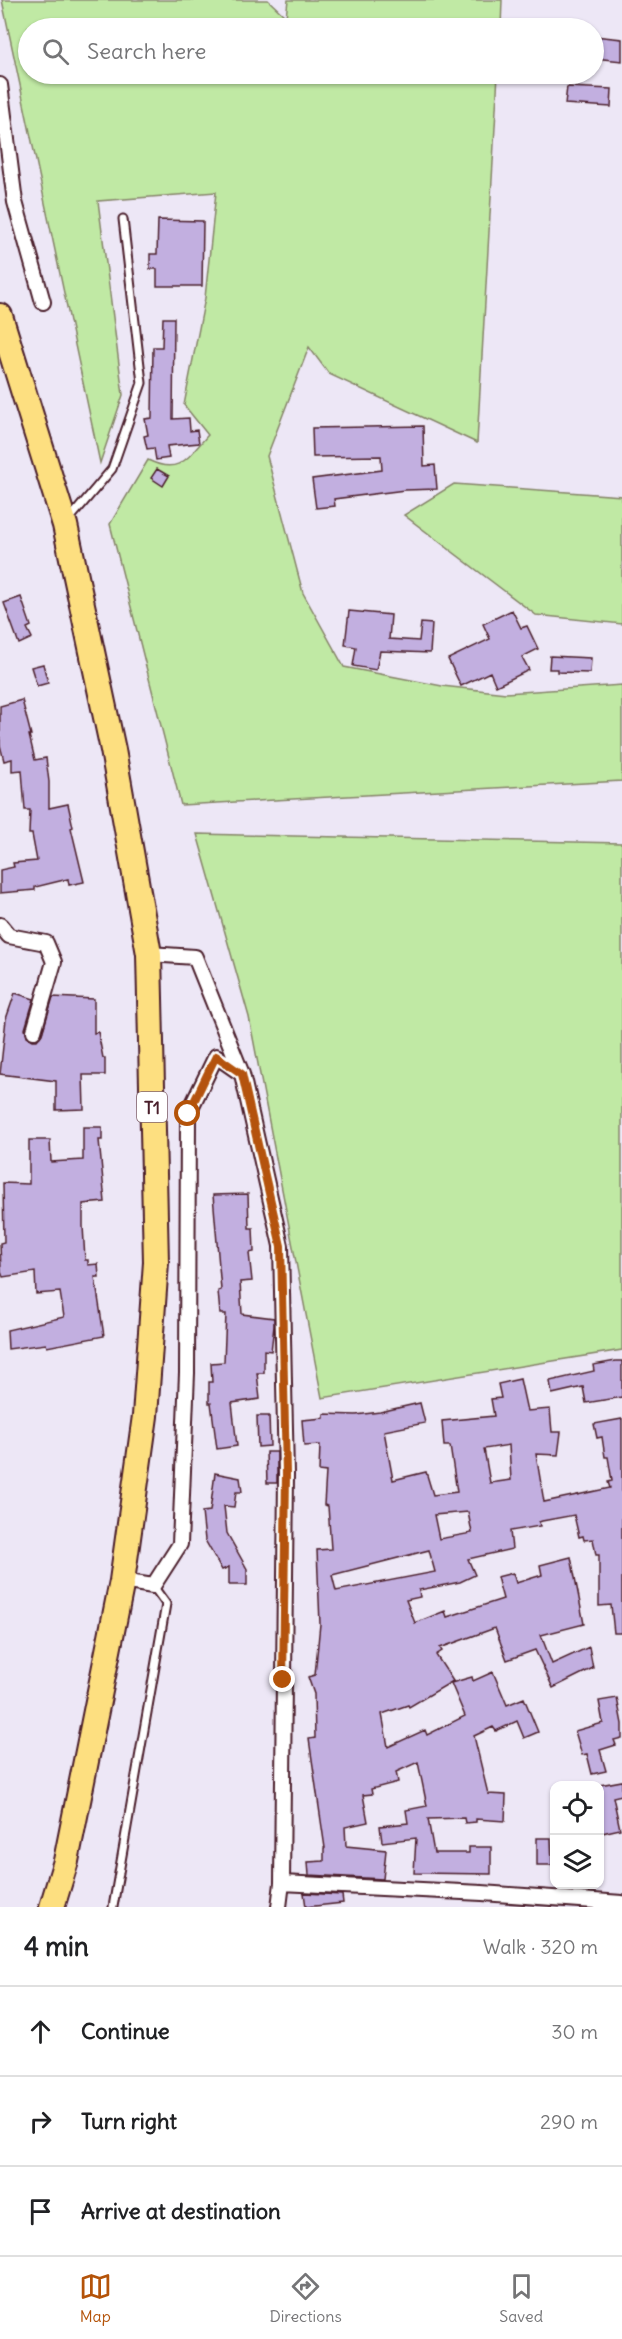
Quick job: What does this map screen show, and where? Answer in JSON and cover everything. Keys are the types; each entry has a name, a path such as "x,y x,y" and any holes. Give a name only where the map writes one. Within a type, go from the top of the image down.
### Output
{"highway":[{"name":"T1","path":"0,316 65,525 114,750 149,954 156,1262 145,1416 122,1581 66,1861 52,1907"}],"street":[{"path":"0,85 15,202 43,302"},
{"path":"0,925 9,936 46,944 54,962 34,1031"},
{"path":"149,954 195,957 242,1074 281,1246 286,1474 282,1883 279,1907"},
{"path":"122,1581 153,1586 180,1544 187,1373 188,1114 216,1056 242,1074"},
{"path":"282,1883 622,1903"}],"lane":[{"path":"65,525 112,469 142,383 123,219"},
{"path":"113,1907 166,1604 153,1586"}],"green space":[{"path":"2,0 268,0 286,17 288,0 502,0 501,18 18,18 18,76"},
{"path":"20,84 497,84 477,443 329,374 309,347 267,456 303,593 344,667 442,686 506,693 622,685 622,781 181,805 110,524 148,460 168,466 176,465 189,457 208,435 184,405 205,298 216,192 98,201 123,395 100,463"},
{"path":"454,484 622,496 622,624 536,615 404,515"},
{"path":"197,834 622,843 622,1350 322,1398 249,1017"}],"building":[{"path":"604,37 622,39 622,61 604,59"},
{"path":"567,87 612,89 611,107 565,104"},
{"path":"158,220 203,221 202,286 157,286 157,269 150,269 150,254 157,254"},
{"path":"163,318 174,318 173,419 189,418 190,431 197,430 199,443 167,446 169,458 156,460 154,448 147,449 144,436 148,435 145,419 152,418 153,347 162,347"},
{"path":"423,426 424,466 435,465 437,489 405,490 334,499 335,506 316,508 312,479 382,470 381,456 313,457 312,428"},
{"path":"157,469 169,476 163,486 151,478"},
{"path":"21,597 31,626 27,628 32,638 19,644 4,603"},
{"path":"512,610 521,628 527,626 538,649 522,657 529,670 496,686 490,672 461,686 448,659 490,639 483,624"},
{"path":"349,611 391,615 389,639 419,641 421,623 432,624 430,653 380,651 376,670 353,666 356,647 345,645"},
{"path":"550,656 591,658 590,673 557,672 557,669 549,669"},
{"path":"43,664 48,683 37,686 31,667"},
{"path":"22,700 35,760 46,758 49,808 68,804 73,827 71,828 84,882 69,885 68,879 35,887 35,890 0,893 0,870 14,867 13,863 37,861 32,834 29,834 30,810 25,810 22,770 12,771 12,759 4,761 0,745 0,706"},
{"path":"15,993 34,999 25,1029 27,1037 32,1040 37,1040 42,1034 53,997 94,999 94,1033 98,1032 103,1058 105,1058 105,1075 83,1075 84,1109 56,1110 56,1081 0,1074 6,1019"},
{"path":"83,1127 102,1127 102,1140 99,1140 105,1202 83,1204 83,1226 85,1260 88,1260 88,1265 98,1264 99,1277 95,1277 104,1336 47,1347 46,1344 8,1349 7,1330 64,1317 60,1292 36,1294 35,1272 3,1277 0,1243 4,1242 3,1183 29,1184 29,1140 50,1140 51,1162 83,1160"},
{"path":"248,1194 249,1228 253,1228 254,1252 249,1253 252,1281 240,1282 242,1314 274,1318 271,1351 264,1350 264,1373 257,1373 260,1399 232,1403 237,1446 217,1449 211,1403 209,1403 209,1382 212,1382 211,1363 224,1362 226,1314 220,1314 218,1291 221,1290 213,1195"},
{"path":"622,1361 622,1397 586,1403 583,1387 552,1394 550,1381 594,1371 593,1365"},
{"path":"520,1379 527,1411 550,1409 552,1432 561,1432 558,1455 536,1454 544,1502 610,1488 608,1482 612,1481 608,1457 605,1457 602,1437 597,1438 594,1424 622,1419 622,1633 614,1633 611,1605 599,1606 599,1555 596,1555 593,1539 584,1540 583,1536 579,1537 574,1515 542,1521 539,1522 540,1526 510,1531 512,1549 468,1559 475,1575 460,1582 419,1590 420,1597 406,1600 415,1623 445,1611 447,1617 503,1599 497,1577 513,1573 516,1583 542,1575 540,1565 571,1557 584,1624 541,1635 552,1664 589,1647 593,1668 553,1688 535,1650 507,1660 495,1628 440,1648 442,1651 436,1655 453,1681 409,1707 408,1705 382,1714 388,1747 425,1730 427,1735 465,1716 451,1683 472,1677 473,1681 493,1672 507,1705 524,1698 538,1732 524,1738 517,1721 496,1731 493,1727 474,1736 488,1794 506,1795 505,1821 476,1819 476,1822 465,1823 464,1818 428,1819 434,1853 469,1853 469,1847 491,1847 491,1874 414,1873 416,1838 382,1842 380,1826 408,1823 406,1810 427,1806 418,1762 396,1772 398,1782 371,1789 372,1794 363,1795 368,1822 345,1827 346,1846 386,1850 383,1879 309,1875 308,1862 324,1861 325,1848 309,1739 315,1738 314,1694 308,1677 315,1675 320,1624 317,1550 331,1549 328,1506 324,1505 326,1472 319,1471 320,1445 304,1446 302,1420 324,1418 324,1414 356,1415 380,1412 420,1403 425,1423 384,1431 393,1480 426,1472 433,1495 457,1492 450,1446 444,1446 442,1421 494,1416 491,1399 501,1398 498,1384","holes":["509,1445 511,1480 490,1483 484,1449","468,1512 472,1533 439,1539 434,1515","429,1550 435,1572 336,1591 332,1575"]},
{"path":"257,1416 269,1416 270,1446 258,1447"},
{"path":"266,1452 277,1452 277,1483 267,1483"},
{"path":"215,1473 240,1478 242,1492 236,1492 234,1507 224,1506 227,1533 247,1569 247,1585 229,1585 229,1567 222,1570 205,1540 202,1512 210,1511"},
{"path":"617,1698 622,1738 614,1740 616,1745 600,1750 606,1771 592,1774 587,1754 582,1755 575,1731 603,1723 599,1701"},
{"path":"622,1781 622,1795 613,1797 620,1829 604,1833 604,1784"},
{"path":"537,1838 550,1838 550,1865 537,1865"},
{"path":"304,1893 342,1895 343,1903 306,1907"}],"route":[{"path":"188,1114 216,1056 242,1074 281,1246 286,1474 283,1680"}]}
